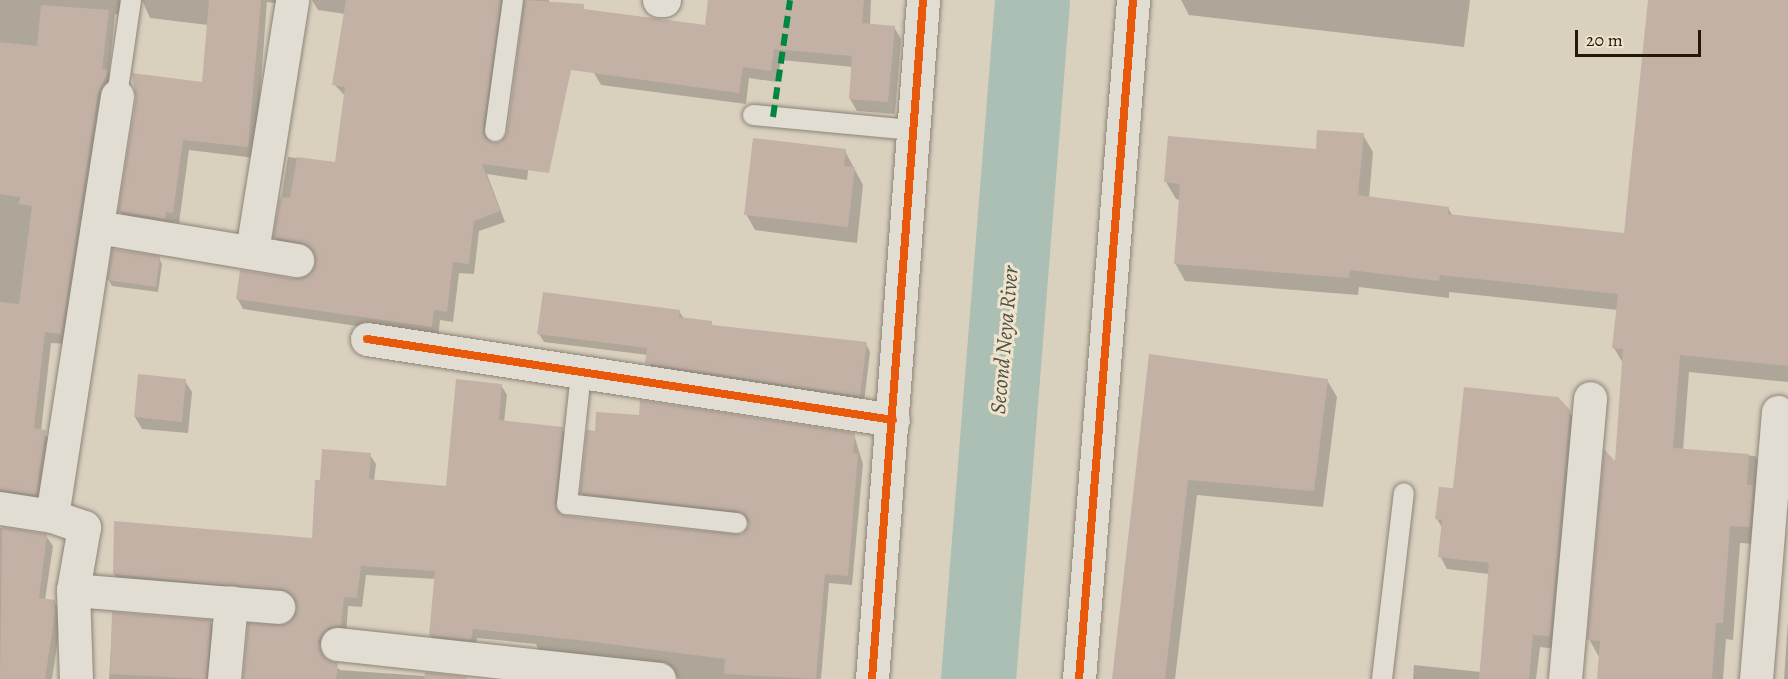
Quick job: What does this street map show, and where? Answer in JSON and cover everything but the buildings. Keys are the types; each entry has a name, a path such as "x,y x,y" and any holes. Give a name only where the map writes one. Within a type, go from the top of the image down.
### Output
{"street":[{"path":"252,251 292,0"},
{"path":"659,0 664,0"},
{"path":"872,679 923,0"},
{"path":"1079,679 1133,0"},
{"path":"52,516 117,96"},
{"path":"98,227 297,260"},
{"path":"368,339 893,420"},
{"path":"1564,679 1590,398"},
{"path":"1756,679 1778,412"},
{"path":"0,508 52,516 84,527 73,590 76,679"},
{"path":"73,590 278,607"},
{"path":"224,679 231,602"},
{"path":"337,644 497,671 658,679"}],"lane":[{"path":"117,96 131,0"},
{"path":"495,131 513,0"},
{"path":"753,115 913,130"},
{"path":"581,373 567,504 736,523"},
{"path":"1382,679 1404,493"}],"waterway":[{"name":"Second Neya River","path":"978,679 1032,0"}],"marked path":[{"path":"773,117 790,0"}],"cycle path":[{"path":"872,679 923,0"},
{"path":"1079,679 1133,0"},
{"path":"367,339 893,420"}]}
